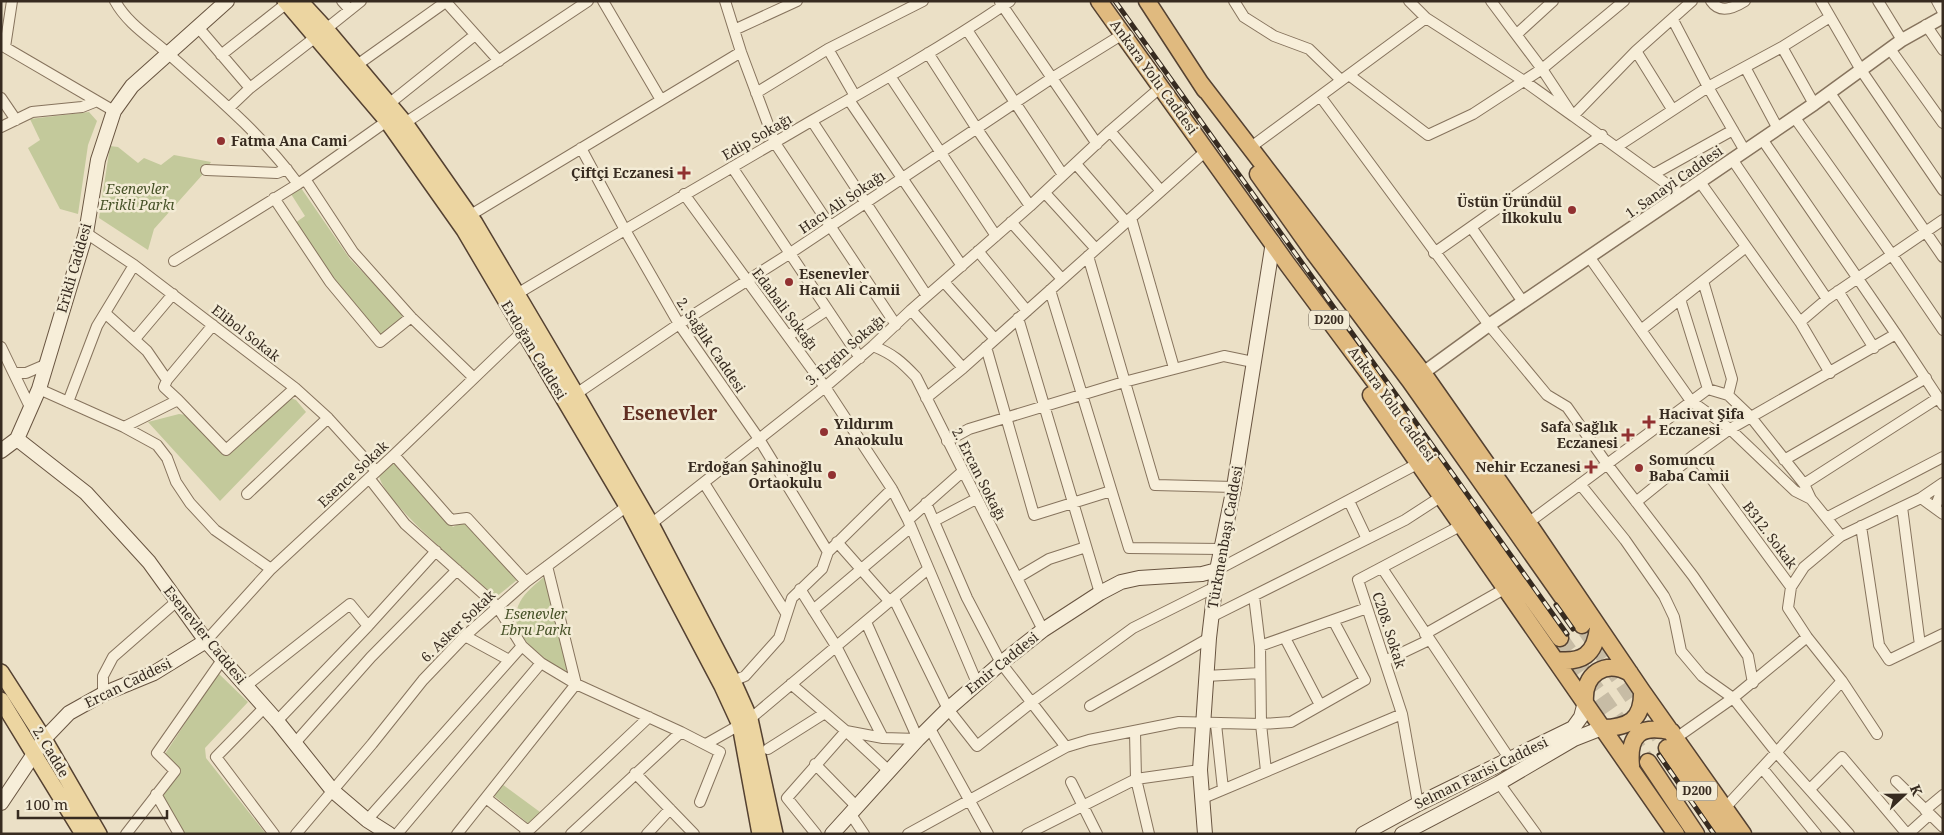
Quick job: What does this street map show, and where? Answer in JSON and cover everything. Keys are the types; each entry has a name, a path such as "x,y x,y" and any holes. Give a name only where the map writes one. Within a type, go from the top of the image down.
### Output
{"highway":[{"name":"Ankara Yolu Caddesi","path":"1099,1 1288,265 1447,479 1560,638"},
{"name":"Ankara Yolu Caddesi","path":"1147,1 1246,155 1291,221 1421,397 1582,625"},
{"path":"1199,81 1424,373 1630,673 1671,739 1744,834"},
{"path":"1288,265 1338,348 1630,766 1672,832"},
{"path":"1556,660 1575,660 1588,655 1594,647 1598,628"},
{"path":"1585,702 1584,692 1591,676 1608,667 1616,667 1630,673"},
{"path":"1602,728 1624,726 1635,718 1640,706 1642,691"},
{"path":"1630,766 1631,748 1635,737 1639,733 1651,729 1671,739"},
{"name":"D200","path":"1671,739 1726,834"},
{"name":"D200","path":"1648,762 1696,834"}],"main road":[{"name":"Erikli Caddesi","path":"1,451 17,439 39,389 86,233 98,160 114,111 132,86 227,1"},
{"name":"Erdoğan Caddesi","path":"291,2 357,65 390,103 469,216 517,294 651,524 733,681 745,722"},
{"name":"Erdoğan Caddesi","path":"322,33 464,230 522,332 627,506 722,686 745,722"},
{"name":"Türkmenbaşı Caddesi","path":"1205,834 1200,770 1209,724 1206,676 1211,617 1217,570 1234,487 1273,242"},
{"name":"Esenevler Caddesi","path":"17,439 86,493 149,562 206,641 277,721 333,791 367,820 389,834"},
{"name":"Emir Caddesi","path":"832,834 929,727 977,683 1043,630 1100,593 1121,582 1139,578 1202,574 1217,570"},
{"name":"Ercan Caddesi","path":"1,803 44,739 69,712 103,694 154,673 206,641"},
{"name":"2. Cadde","path":"1,672 44,739 99,834"},
{"name":"2. Cadde","path":"1,700 83,834"},
{"name":"Selman Farisi Caddesi","path":"1364,834 1418,804 1573,728 1581,717 1585,702"},
{"path":"745,722 760,834"},
{"path":"745,722 775,834"},
{"name":"Selman Farisi Caddesi","path":"1402,834 1421,829 1574,739 1602,728"}],"street":[{"path":"12,1 3,46 114,111"},
{"path":"116,1 122,14 168,53 252,130 301,182 353,252 411,317 474,378"},
{"path":"342,1 350,10"},
{"path":"229,108 250,88 361,1"},
{"path":"405,123 588,1"},
{"path":"603,1 660,100"},
{"path":"725,1 741,52 775,143 896,325"},
{"path":"734,30 798,1"},
{"path":"756,93 828,49 923,1"},
{"path":"1234,1 1244,17 1274,36 1309,49 1345,78 1428,135 1473,114 1542,69 1624,1"},
{"path":"1491,1 1542,69 1573,116"},
{"path":"1517,34 1553,1"},
{"path":"1573,116 1636,51 1673,20 1692,1"},
{"path":"1711,1 1714,6 1725,9 1735,8 1745,1"},
{"path":"1821,1 1861,70 1943,190"},
{"path":"1878,1 1902,40"},
{"path":"1937,1 1943,12"},
{"path":"221,55 291,2"},
{"path":"357,65 446,2 498,61"},
{"path":"1410,2 1426,18 1524,81 1618,146 1682,195"},
{"path":"1004,3 1097,144"},
{"name":"Edip Sokağı","path":"517,294 684,194 890,76 966,30 1004,3"},
{"path":"1618,146 1708,88 1782,47 1830,17"},
{"name":"1. Sanayi Caddesi","path":"1424,373 1489,325 1795,118 1902,40 1943,17"},
{"path":"1251,147 1426,18"},
{"path":"1673,20 1708,88 1745,151"},
{"path":"197,26 250,88"},
{"path":"1926,26 1943,50"},
{"path":"966,30 1063,176"},
{"name":"Hacı Ali Sokağı","path":"576,394 1052,78 1123,34"},
{"path":"390,103 475,35"},
{"path":"1782,47 1814,104"},
{"path":"828,49 852,98 902,179 962,266"},
{"path":"1890,49 1943,124"},
{"path":"1636,51 1672,110"},
{"path":"469,216 741,52"},
{"path":"928,53 1030,206"},
{"path":"1745,67 1778,129"},
{"path":"890,76 996,236"},
{"name":"3. Ergin Sokağı","path":"651,524 860,358 911,310 1045,193 1110,131 1161,87"},
{"path":"1830,93 1943,257"},
{"path":"1320,96 1434,253 1489,325 1547,395 1568,406 1607,464 1693,576 1748,656 1753,683"},
{"path":"1,98 16,120"},
{"path":"1,127 32,112 82,107 96,101"},
{"path":"1795,118 1943,330"},
{"path":"174,261 301,182 387,121"},
{"path":"812,121 927,296"},
{"path":"1654,174 1733,130"},
{"path":"1110,131 1161,191"},
{"path":"1434,253 1602,135"},
{"path":"1762,139 1940,401 1804,484"},
{"name":"2. Sağlık Caddesi","path":"581,148 679,324 759,439 828,552"},
{"path":"926,398 963,368 1207,150"},
{"path":"1732,159 1827,299"},
{"path":"1076,164 1128,220 1174,368"},
{"path":"732,167 860,358"},
{"path":"206,170 276,173 287,169"},
{"path":"1700,182 1800,322 1830,373"},
{"path":"1045,193 1096,249"},
{"name":"Edabali Sokağı","path":"684,194 825,387 892,489 909,523 977,683"},
{"path":"274,198 330,282 380,342 411,317"},
{"path":"1800,322 1838,291 1943,220"},
{"path":"1011,222 1062,279"},
{"path":"1470,227 1523,302"},
{"name":"Elibol Sokak","path":"86,233 173,294 295,388 328,418 372,474 405,524 497,606 522,646 541,663 576,684 720,752 700,802"},
{"path":"1641,330 1746,247"},
{"path":"978,252 1027,311"},
{"path":"1088,256 1155,485 1234,487"},
{"path":"1590,258 1690,401 1730,429 1795,491 1812,499"},
{"path":"68,402 97,326 134,265"},
{"path":"1703,281 1732,379 1728,394"},
{"path":"944,282 995,339"},
{"path":"1050,290 1128,548 1222,549"},
{"path":"1838,291 1874,348"},
{"path":"135,339 173,294"},
{"path":"1680,299 1708,389"},
{"path":"788,336 827,310"},
{"path":"911,310 963,368"},
{"path":"105,313 135,339 158,365 167,380"},
{"path":"1018,318 1100,593"},
{"path":"213,325 167,380 164,387 226,450 295,388"},
{"name":"Esence Sokak","path":"206,641 271,569 394,455 522,332"},
{"path":"1636,502 1694,455 1750,416 1830,373 1896,334"},
{"name":"2. Ercan Sokağı","path":"873,346 889,352 916,377 962,472 1043,630"},
{"path":"1,347 31,409"},
{"path":"986,347 1034,515 1111,491"},
{"path":"947,440 969,429 1174,368 1224,356 1253,362"},
{"path":"14,373 26,372 47,364"},
{"path":"1784,460 1926,378"},
{"path":"39,389 124,427 157,445 166,458 176,482 190,502 215,530 271,569"},
{"path":"1528,522 1708,389 1728,394 1750,416 1804,484 1812,499 1828,517 1840,536"},
{"path":"124,427 178,400"},
{"path":"247,494 328,418"},
{"path":"394,455 451,520 467,518 526,582"},
{"name":"B312. Sokak","path":"1694,455 1791,587 1788,608 1807,638 1842,681 1877,734"},
{"path":"1828,517 1943,457"},
{"path":"1217,570 1420,463"},
{"path":"813,610 862,570 909,523 926,503 962,472"},
{"path":"704,483 786,613"},
{"path":"1580,484 1625,540 1664,596 1674,616 1681,651 1702,676 1734,698 1776,752 1849,834"},
{"path":"1791,587 1804,567 1840,536 1921,498 1943,485"},
{"path":"1921,498 1939,511 1943,485"},
{"path":"733,681 745,676 779,638 792,598 822,569 828,552 892,489"},
{"path":"1211,617 1405,520 1442,496"},
{"path":"934,521 976,499"},
{"path":"1349,501 1367,539"},
{"path":"926,503 967,598 1001,663 1066,747"},
{"name":"6. Asker Sokak","path":"296,834 423,680 465,636 526,582 627,506"},
{"path":"1902,507 1920,645"},
{"name":"C208. Sokak","path":"1418,804 1402,714 1358,580 1462,525"},
{"path":"1861,526 1879,645 1888,660 1943,634"},
{"path":"837,542 892,600 948,709 977,746 1032,702 1133,628 1215,587"},
{"path":"1017,578 1050,559 1086,547"},
{"path":"277,721 368,626 436,551"},
{"path":"457,834 576,684 547,566"},
{"path":"706,744 745,722 928,568"},
{"path":"1382,568 1509,758"},
{"path":"295,743 371,657 457,570"},
{"path":"1385,661 1506,588"},
{"path":"800,590 836,646 883,738"},
{"path":"1254,596 1260,646 1261,724 1266,771"},
{"path":"103,694 103,676 113,657 177,600"},
{"path":"246,686 350,604 368,626"},
{"path":"1260,646 1367,608"},
{"path":"908,834 1066,747 1089,740 1179,722 1261,724 1291,722 1365,680 1333,620"},
{"path":"846,730 883,738 918,739 866,622"},
{"path":"465,636 509,660"},
{"path":"1090,706 1209,638"},
{"path":"1285,638 1320,705"},
{"path":"1671,739 1734,698 1807,638"},
{"path":"367,820 522,646"},
{"path":"126,834 175,771 157,753 222,660"},
{"path":"397,834 541,663"},
{"path":"1206,676 1260,673"},
{"path":"1725,808 1842,681"},
{"path":"791,684 846,730 890,772"},
{"path":"265,707 216,757 274,834"},
{"path":"768,749 825,713"},
{"path":"1201,798 1402,714"},
{"path":"486,798 526,832 649,717"},
{"path":"1209,724 1223,790"},
{"path":"929,727 988,834"},
{"path":"816,834 787,798 846,730"},
{"path":"572,833 681,732"},
{"path":"1135,732 1136,779 1149,834"},
{"path":"1810,789 1842,757 1907,834 1943,795"},
{"path":"815,764 853,810 864,834"},
{"path":"1762,768 1816,834"},
{"path":"1027,834 1136,779 1200,770"},
{"path":"635,773 694,834"},
{"path":"1896,781 1943,827"},
{"path":"1072,782 1097,834"},
{"path":"1500,783 1536,834"},
{"path":"156,794 179,834"},
{"path":"647,834 670,809"}],"green space":[{"path":"89,112 97,121 88,145 78,214 60,209 28,148 40,140 30,119"},
{"name":"Esenevler Erikli Parkı","path":"110,146 118,147 138,163 144,158 161,165 174,155 211,162 204,173 154,229 148,250 99,218"},
{"path":"301,188 350,259 404,315 380,336 332,279 295,223 305,216 291,194"},
{"path":"291,398 296,400 306,412 220,501 148,422 179,414 186,415 228,456"},
{"path":"395,461 453,527 464,521 517,580 496,597 412,521 385,488 379,476"},
{"name":"Esenevler Ebru Parkı","path":"545,576 567,670 563,672 528,643 521,634 517,624 516,613 522,598"},
{"path":"218,673 248,702 205,748 206,758 266,834 183,834 164,801 164,794 181,772 165,754"},
{"path":"502,784 540,812 529,824 493,795"}],"tunnel":[{"path":"1582,625 1667,748"},
{"path":"1560,638 1648,762"}],"railway":[{"path":"1115,1 1567,634"},
{"path":"1556,605 1573,629"},
{"path":"1659,755 1714,834"}],"place":[{"name":"Fatma Ana Cami","path":"221,141"},
{"name":"Çiftçi Eczanesi","path":"684,173"},
{"name":"Üstün Üründül İlkokulu","path":"1572,210"},
{"name":"Esenevler Hacı Ali Camii","path":"789,282"},
{"name":"Hacivat Şifa Eczanesi","path":"1649,422"},
{"name":"Yıldırım Anaokulu","path":"824,432"},
{"name":"Safa Sağlık Eczanesi","path":"1628,435"},
{"name":"Nehir Eczanesi","path":"1591,467"},
{"name":"Somuncu Baba Camii","path":"1639,468"},
{"name":"Erdoğan Şahinoğlu Ortaokulu","path":"832,475"}],"district":[{"name":"Esenevler","path":"670,413"}]}
